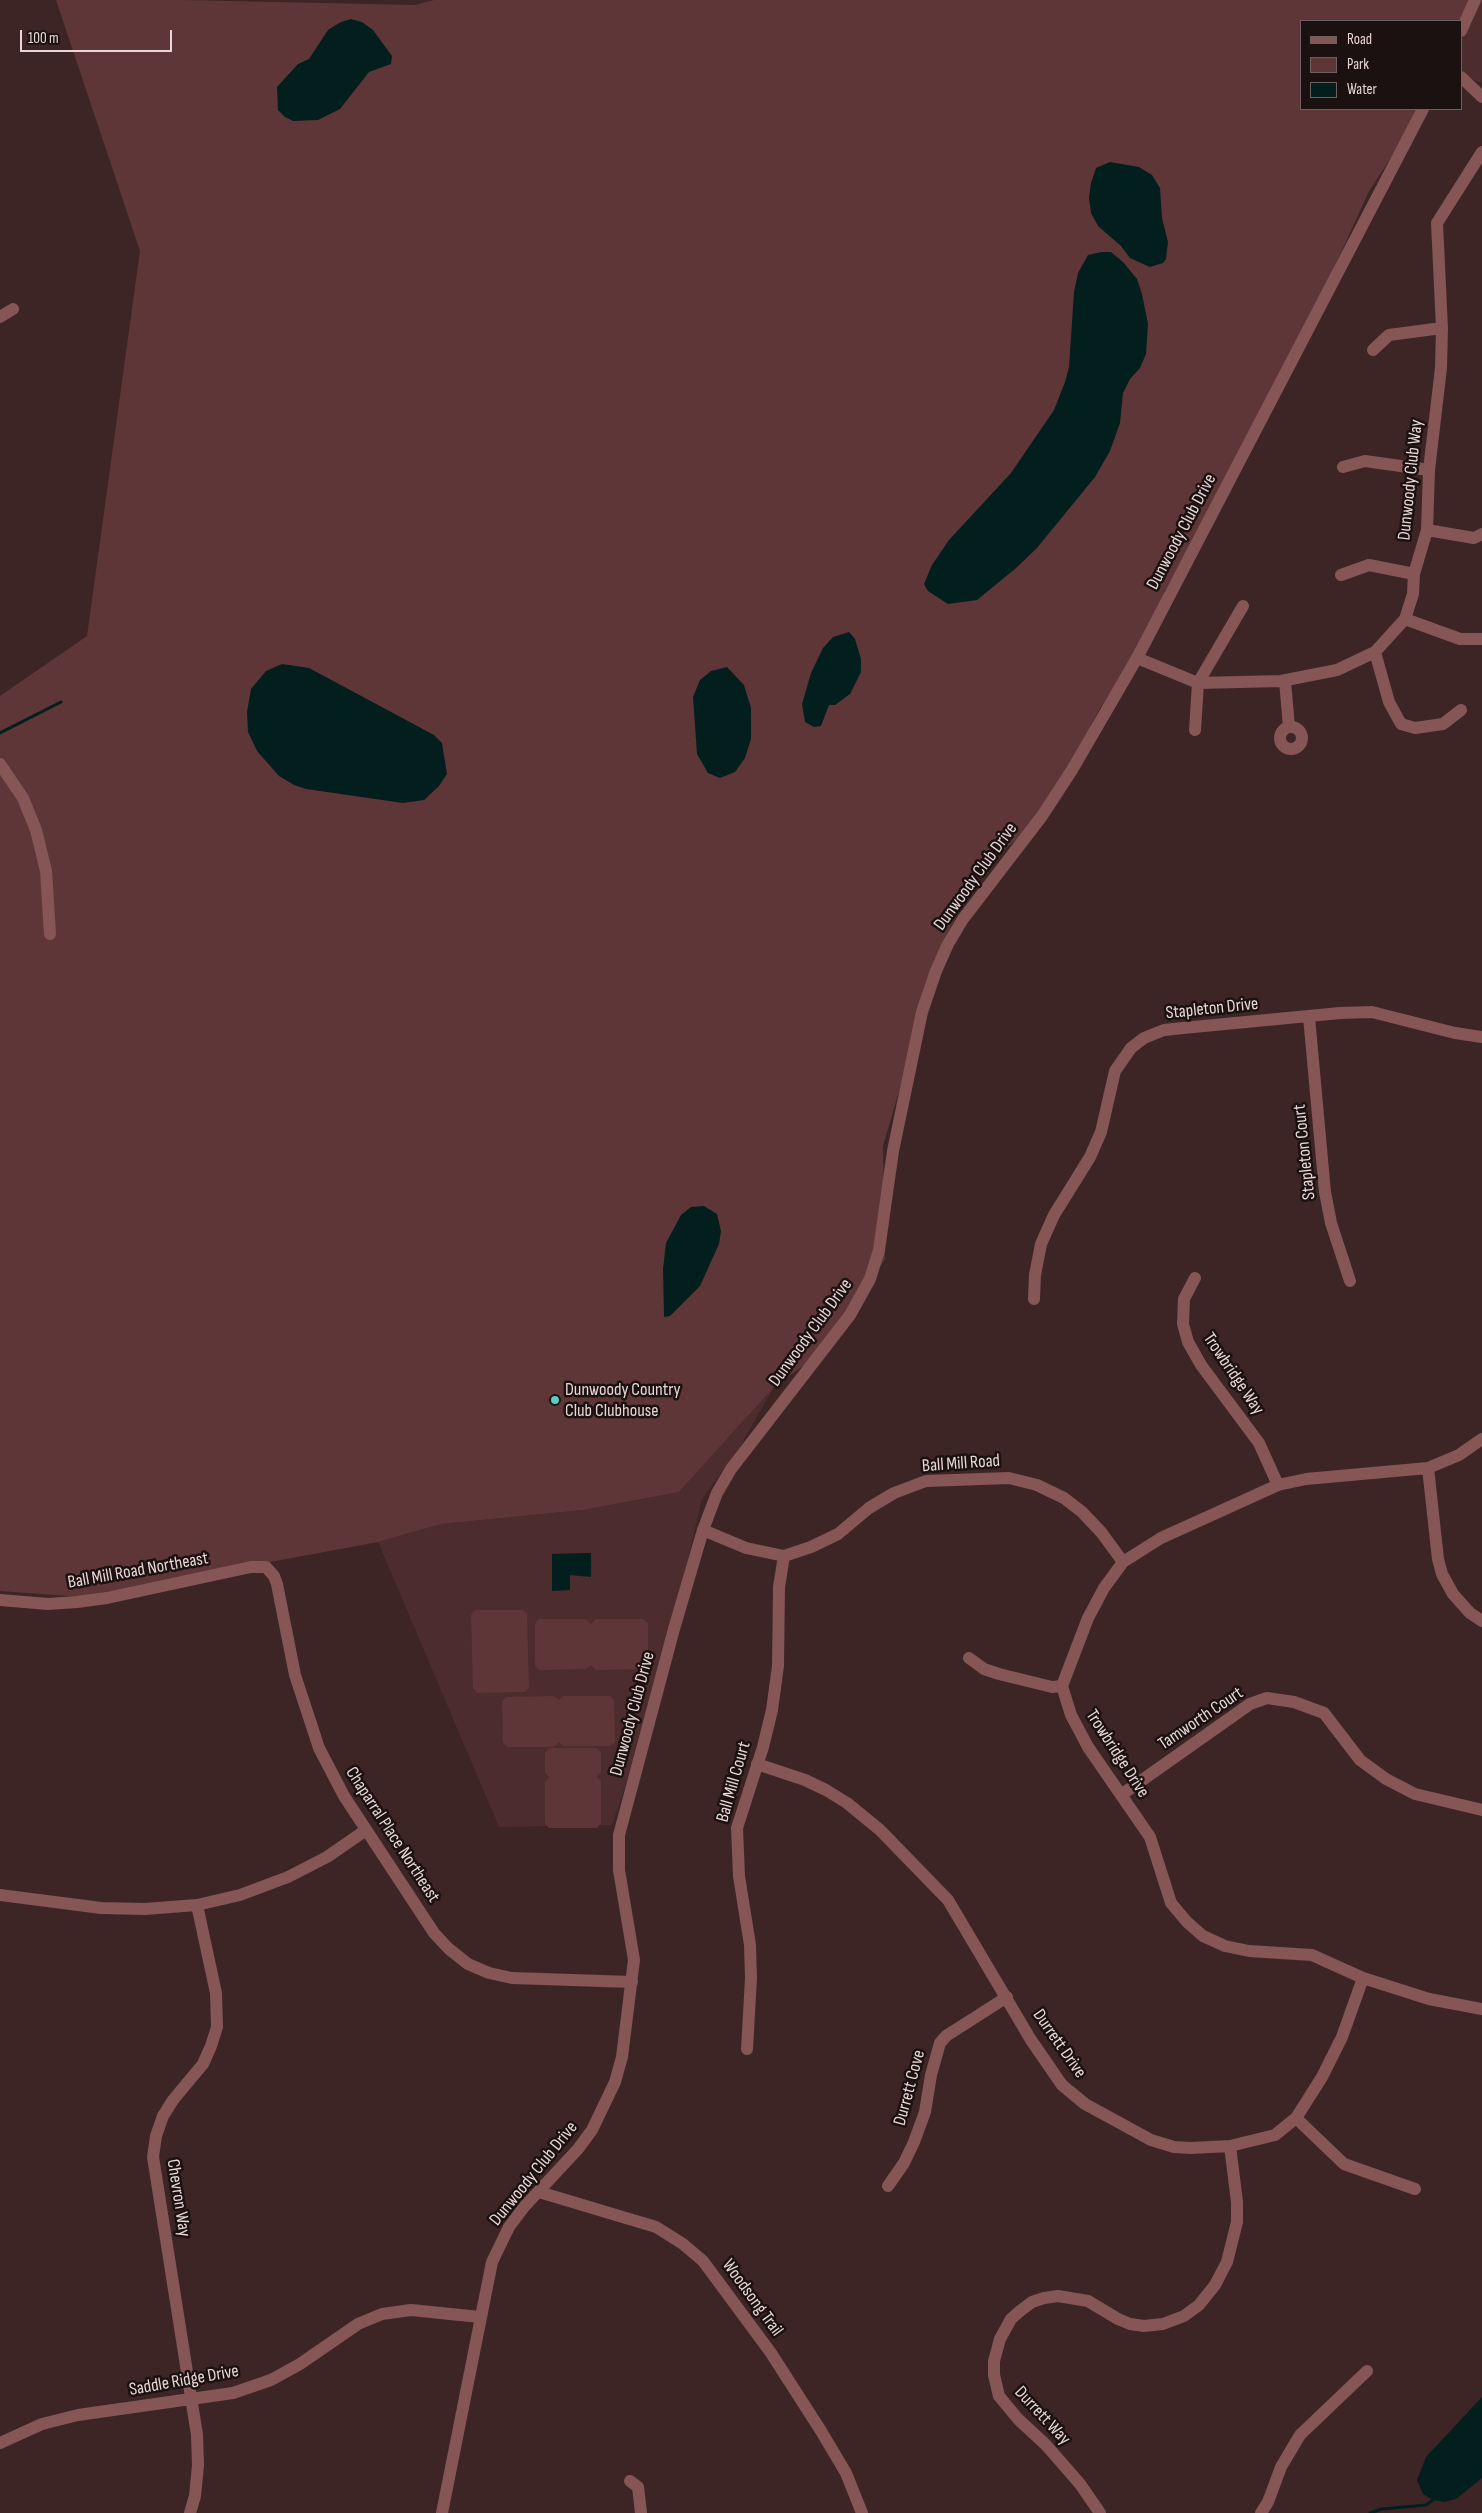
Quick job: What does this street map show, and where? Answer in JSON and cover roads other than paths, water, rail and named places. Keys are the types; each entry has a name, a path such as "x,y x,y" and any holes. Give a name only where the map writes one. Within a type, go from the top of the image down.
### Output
{"street":[{"path":"1462,29 1475,0"},
{"path":"1462,79 1482,97"},
{"name":"Dunwoody Club Drive","path":"442,2513 492,2262 514,2220 585,2140 603,2110 615,2082 622,2057 632,1982 633,1950 619,1870 618,1835 703,1530 717,1492 731,1469 850,1315 870,1279 879,1250 893,1151 922,1012 936,971 948,944 964,919 1042,816 1072,770 1137,658 1422,110"},
{"name":"Dunwoody Club Way","path":"1137,658 1198,683 1285,681 1337,670 1375,652 1405,619 1413,594 1414,574 1427,530 1428,470 1441,368 1442,328 1437,223 1477,168 1482,152"},
{"path":"0,317 13,309"},
{"path":"1374,350 1389,335 1442,328"},
{"path":"1343,467 1365,461 1428,470"},
{"path":"1427,530 1474,538 1482,534"},
{"path":"1341,576 1369,565 1414,574"},
{"path":"1194,730 1198,683 1243,606"},
{"path":"1405,619 1460,639 1481,639"},
{"path":"1375,652 1390,702 1401,724 1415,728 1443,724 1460,710"},
{"path":"1285,681 1289,727"},
{"path":"0,764 23,798 36,830 46,871 50,934"},
{"name":"Stapleton Drive","path":"1034,1299 1035,1275 1041,1244 1054,1215 1090,1157 1101,1132 1115,1072 1131,1048 1144,1038 1164,1030 1372,1012 1455,1033 1482,1037"},
{"name":"Stapleton Court","path":"1309,1017 1325,1192 1331,1223 1350,1281"},
{"name":"Trowbridge Way","path":"1195,1278 1184,1299 1183,1324 1188,1342 1201,1365 1259,1443 1278,1485"},
{"path":"969,1658 984,1669 999,1674 1052,1687 1062,1686 1088,1618 1122,1562 1162,1538 1278,1485 1306,1479 1428,1468 1459,1456 1482,1439"},
{"path":"1428,1468 1438,1559 1442,1574 1453,1594 1470,1613 1482,1621"},
{"name":"Ball Mill Road","path":"784,1556 811,1547 838,1534 869,1508 894,1493 918,1484 946,1480 1001,1478 1037,1485 1064,1498 1082,1512 1101,1532 1122,1562"},
{"path":"703,1530 746,1548 784,1556"},
{"name":"Ball Mill Court","path":"748,2049 751,1978 750,1945 739,1876 737,1828 768,1729 774,1695 778,1666 778,1606 784,1556"},
{"name":"Chaparral Place Northeast","path":"252,1567 266,1567 274,1576 294,1676 308,1720 332,1774 366,1830 434,1933 449,1949 468,1964 489,1973 512,1978 632,1982"},
{"name":"Ball Mill Road Northeast","path":"0,1600 48,1604 77,1602 252,1567"},
{"name":"Trowbridge Drive","path":"1062,1686 1070,1715 1088,1747 1150,1837 1171,1903 1187,1922 1203,1936 1225,1946 1249,1951 1312,1955 1364,1978 1429,2000 1482,2008"},
{"name":"Tamworth Court","path":"1121,1795 1250,1704 1267,1698 1294,1702 1324,1713 1360,1760 1386,1779 1415,1794 1482,1810"},
{"name":"Durrett Drive","path":"757,1764 805,1780 826,1790 847,1803 880,1830 948,1900 1031,2040 1062,2085 1085,2104 1151,2140 1174,2147 1230,2146 1275,2135 1296,2118 1322,2077 1342,2037 1364,1978"},
{"path":"0,1895 101,1908 145,1909 197,1904 240,1894 288,1877 327,1857 366,1830"},
{"name":"Chevron Way","path":"190,2513 195,2496 198,2465 192,2399 153,2157 156,2136 162,2116 203,2064 216,2027 216,1993 197,1904"},
{"name":"Durrett Cove","path":"888,2186 904,2163 925,2112 931,2075 940,2043 946,2036 1007,1997"},
{"path":"1296,2118 1344,2164 1415,2189"},
{"name":"Durrett Way","path":"1100,2513 1080,2484 1046,2445 1018,2419 999,2396 994,2375 994,2361 1000,2339 1012,2319 1020,2311 1032,2302 1044,2298 1058,2296 1088,2300 1118,2319 1130,2324 1144,2326 1164,2324 1184,2316 1199,2305 1215,2285 1227,2262 1236,2228 1237,2202 1230,2146"},
{"name":"Woodsong Trail","path":"539,2192 656,2227 683,2244 704,2261 771,2353 821,2431 846,2473 862,2513"},
{"name":"Saddle Ridge Drive","path":"0,2443 42,2424 78,2415 233,2393 271,2380 300,2364 358,2324 382,2314 411,2310 480,2317"},
{"path":"1261,2513 1268,2502 1281,2467 1300,2435 1367,2371"},
{"path":"630,2481 638,2487 641,2513"}],"water":[{"path":"351,19 362,22 373,30 392,56 391,64 369,72 340,109 318,120 293,121 285,117 278,110 277,87 298,64 309,59 328,30 341,22"},
{"path":"1110,162 1139,167 1152,175 1160,188 1162,218 1168,242 1166,259 1163,263 1150,267 1130,258 1121,246 1098,226 1091,213 1089,198 1096,168"},
{"path":"1111,252 1123,262 1137,279 1148,324 1146,354 1140,368 1130,379 1123,393 1120,423 1110,451 1095,477 1037,548 1015,569 977,600 948,604 928,591 924,584 932,565 949,540 1011,473 1054,410 1069,367 1074,292 1078,273 1088,255"},
{"path":"849,632 855,639 861,659 861,672 850,694 835,705 829,705 821,726 814,727 805,722 802,704 811,673 823,648 833,637"},
{"path":"282,664 309,668 434,735 442,743 447,774 439,786 424,800 403,803 306,789 294,785 279,776 257,751 248,732 247,712 251,689 266,671"},
{"path":"727,667 744,685 751,708 751,739 745,758 735,772 720,778 708,773 697,754 693,697 700,680 711,671"},
{"path":"704,1206 717,1214 721,1231 719,1244 700,1286 670,1316 664,1317 663,1269 666,1243 681,1215 691,1207"},
{"path":"591,1553 591,1577 570,1575 570,1590 552,1591 552,1554"},
{"path":"1482,2397 1482,2478 1456,2499 1444,2502 1433,2500 1423,2494 1417,2480 1426,2457"}],"waterway":[{"path":"0,733 61,702"},
{"path":"1370,2513 1382,2509 1426,2505 1433,2500"}],"place":[{"name":"Dunwoody Country Club Clubhouse","path":"555,1400"}]}
